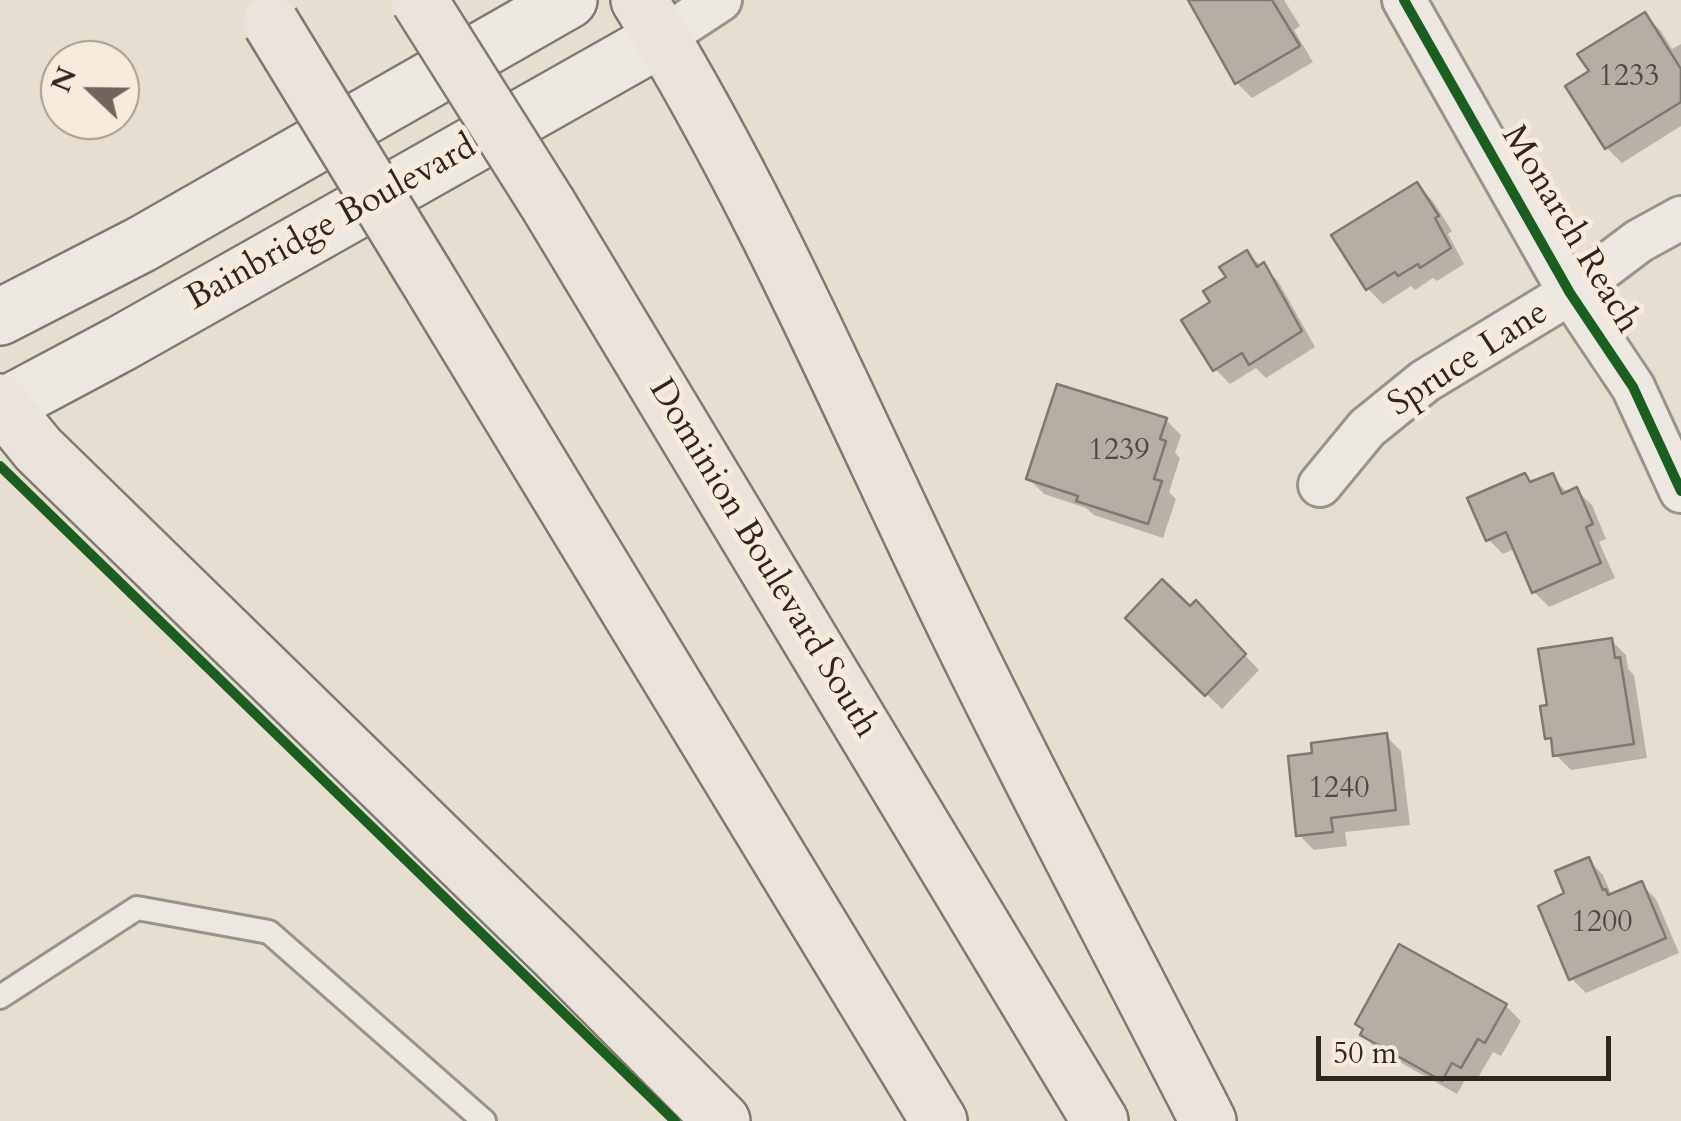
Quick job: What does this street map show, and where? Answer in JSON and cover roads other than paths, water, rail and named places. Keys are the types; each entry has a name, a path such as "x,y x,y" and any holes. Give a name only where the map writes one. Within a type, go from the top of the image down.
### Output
{"highway":[{"name":"Dominion Boulevard South","path":"419,0 549,206 1100,1121"},
{"path":"265,11 939,1121"},
{"path":"651,19 806,309 951,618 1208,1121"},
{"path":"1,406 38,449 722,1121"}],"main road":[{"path":"0,317 142,244 568,0"},
{"name":"Bainbridge Boulevard","path":"1,406 122,343 651,19"}],"street":[{"path":"651,19 720,0"},
{"name":"Monarch Reach","path":"1404,0 1570,293 1633,387 1681,491"},
{"name":"Spruce Lane","path":"1320,484 1368,428 1425,381 1570,293 1639,240 1681,218"}],"lane":[{"path":"0,996 137,908 269,932 484,1121"}]}
